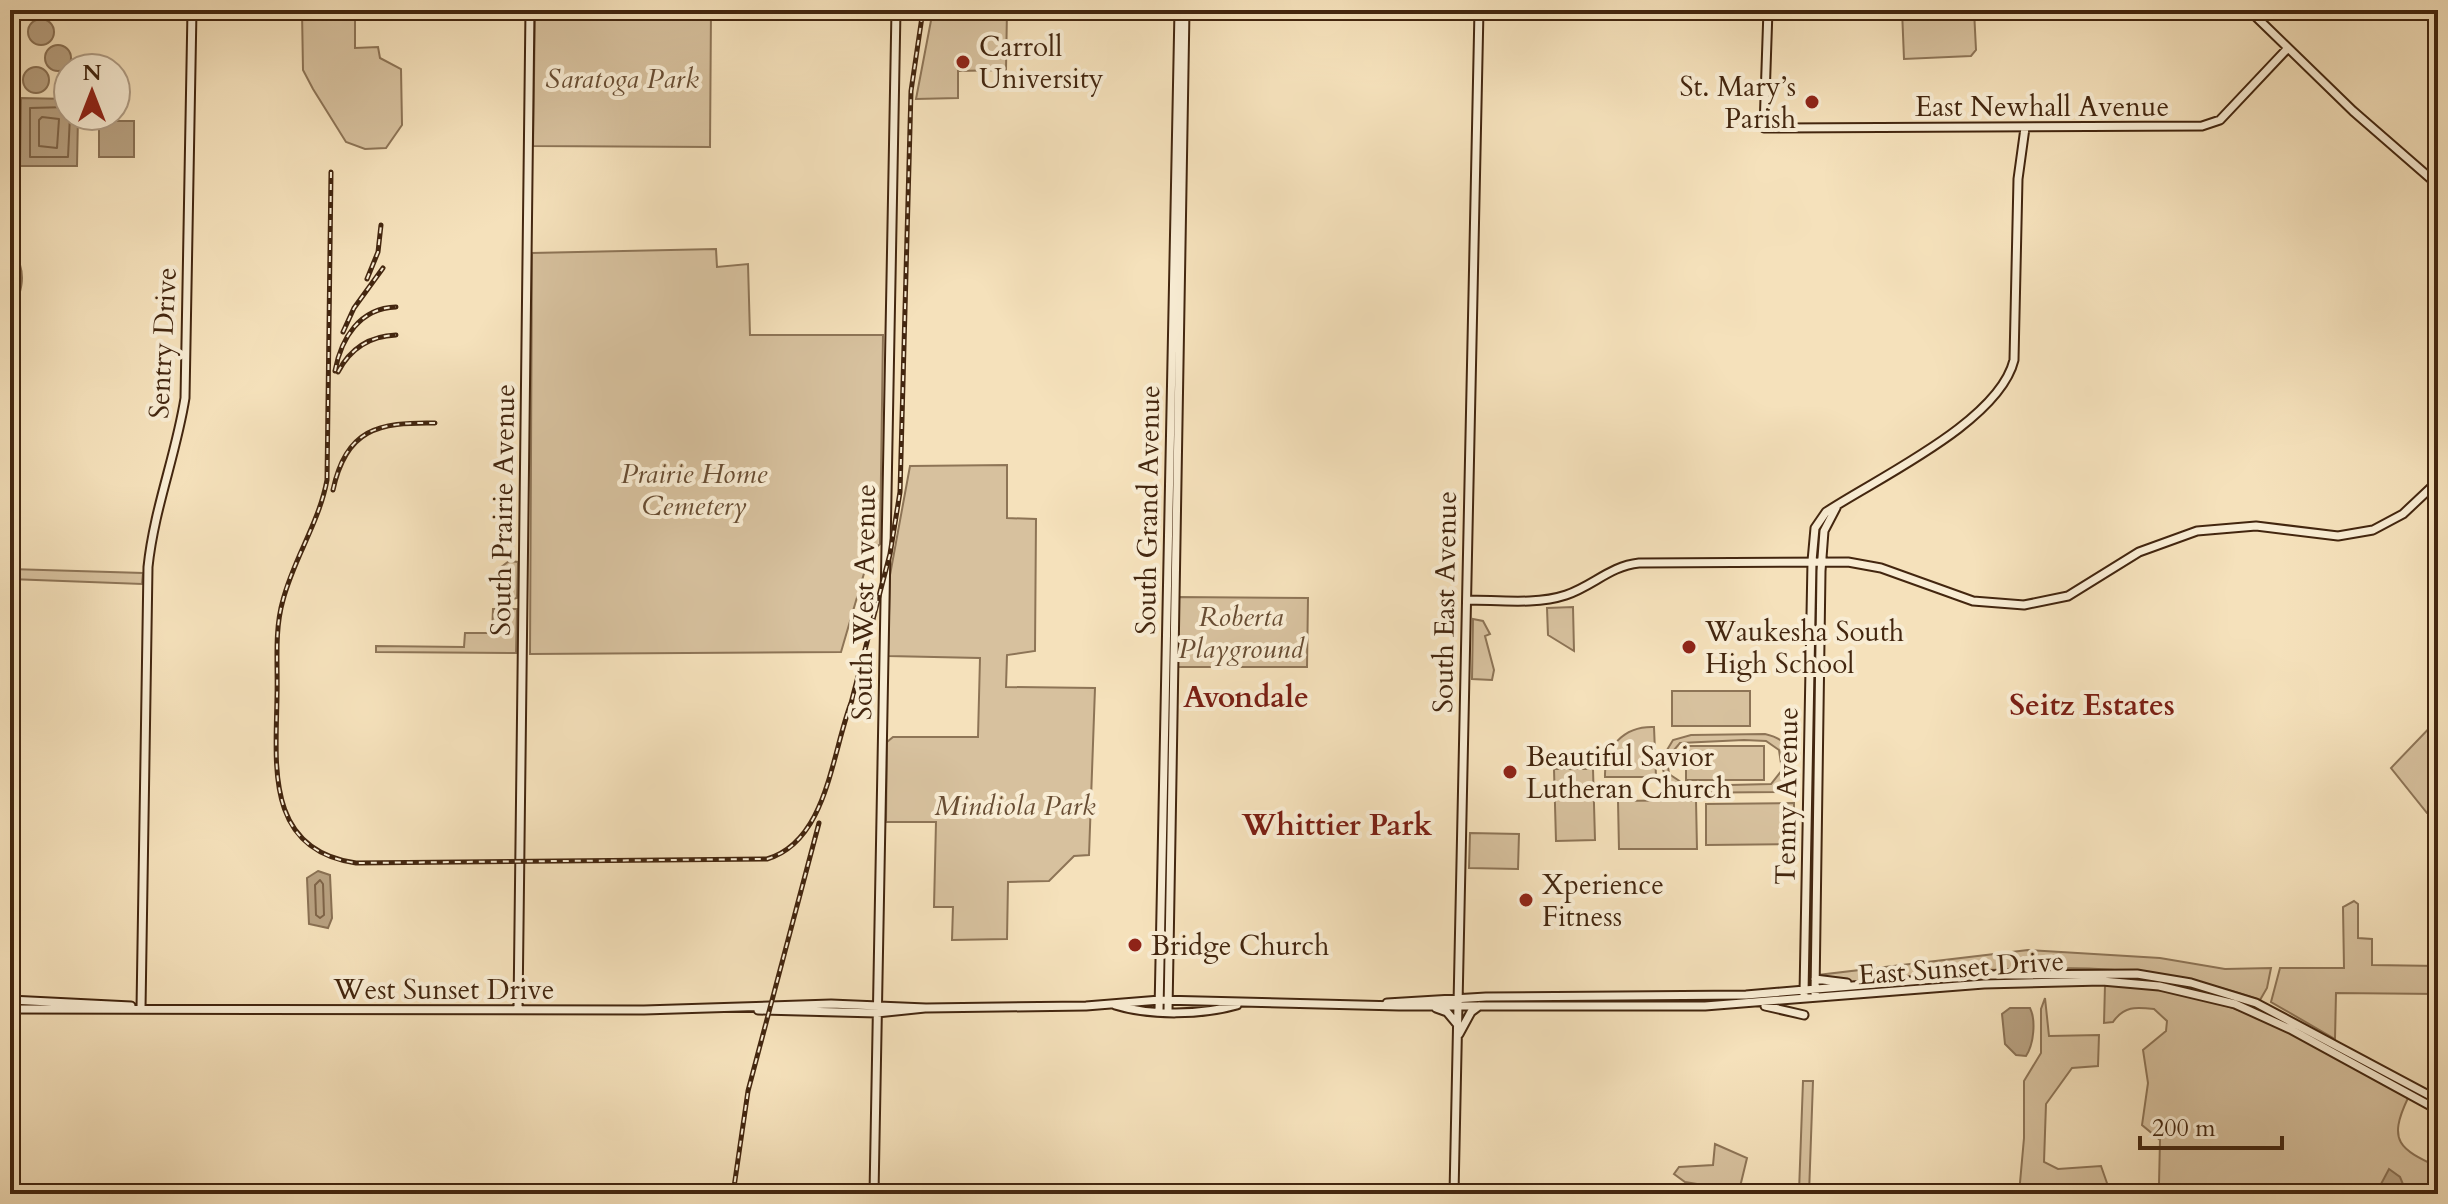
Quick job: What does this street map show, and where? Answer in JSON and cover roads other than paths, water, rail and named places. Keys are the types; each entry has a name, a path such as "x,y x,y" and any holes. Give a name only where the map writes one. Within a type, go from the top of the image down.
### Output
{"street":[{"name":"Sentry Drive","path":"141,1009 148,567 156,511 182,420 187,374 192,10"},
{"name":"South Prairie Avenue","path":"518,1010 530,10"},
{"name":"South West Avenue","path":"874,1194 896,10"},
{"name":"South Grand Avenue","path":"1164,1011 1182,10"},
{"name":"South East Avenue","path":"1454,1194 1479,10"},
{"name":"East Newhall Avenue","path":"1768,10 1764,128 2209,125 2220,120 2288,48"},
{"path":"2249,10 2438,185"},
{"name":"Tenny Avenue","path":"1804,1000 1815,528 1826,512 1972,419 2008,378 2014,360 2018,179 2025,128"},
{"path":"1467,600 1556,598 1578,590 1611,570 1631,564 1822,561 1881,568 1973,601 2024,605 2068,596 2139,552 2197,531 2256,526 2345,536 2373,530 2403,514 2438,481"},
{"name":"Tenny Avenue","path":"1814,1000 1822,561 1824,531 1837,507"},
{"name":"East Sunset Drive","path":"1459,1002 1486,997 1746,995 1982,975 2102,971 2169,978 2207,987 2281,1015 2438,1100"},
{"path":"1982,975 1984,984"},
{"path":"1815,979 1861,985"},
{"name":"East Sunset Drive","path":"1459,1002 1479,1006 1755,1004 1984,984 2132,982 2212,998 2290,1029 2438,1110"},
{"path":"1459,986 1486,997"},
{"name":"West Sunset Drive","path":"10,1000 109,1003 141,1009"},
{"name":"West Sunset Drive","path":"748,1008 877,1013 926,1008 1113,1005 1164,1000 1238,1004 1459,1002"},
{"name":"West Sunset Drive","path":"1385,1003 1422,1006 1459,1002"},
{"name":"West Sunset Drive","path":"10,1009 518,1010 748,1008 877,1003 926,1008"},
{"name":"West Sunset Drive","path":"1113,1005 1134,1011 1164,1011 1224,1009 1238,1004"},
{"path":"1755,1004 1804,1015"},
{"path":"1422,1006 1445,1011 1458,1024"},
{"path":"1458,1036 1471,1012 1479,1006"}],"water":[{"path":"41,19 50,23 54,32 50,41 41,45 32,41 28,32 32,23"},
{"path":"58,45 69,52 52,52 52,69 49,67 45,58 49,49"},
{"path":"36,67 45,71 49,80 45,89 36,93 27,89 23,80 27,71"},
{"path":"21,98 52,99 52,132 78,132 77,166 20,166"},
{"path":"134,121 134,157 99,157 99,132 132,132"},
{"path":"10,249 20,266 22,283 10,320"},
{"path":"318,871 330,875 332,918 328,928 309,924 307,878"},
{"path":"2010,1008 2030,1008 2032,1013 2032,1039 2026,1056 2016,1055 2005,1044 2002,1014"},
{"path":"2389,1169 2400,1177 2407,1194 2364,1194 2380,1186"}],"railway":[{"path":"849,711 890,554 900,492 911,91 923,10"},
{"path":"331,172 327,480 288,585 277,636 278,776 282,801 291,823 305,841 326,855 356,863 767,859 787,849 803,834 815,816 851,703"},
{"path":"367,279 378,252 381,225"},
{"path":"343,332 354,308 383,268"},
{"path":"335,371 342,347 354,327 372,313 396,307"},
{"path":"338,372 348,357 362,345 396,335"},
{"path":"333,490 346,454 368,433 397,424 435,423"},
{"path":"733,1194 748,1091 819,823"}],"place":[{"name":"Carroll University","path":"963,62"},
{"name":"St. Mary’s Parish","path":"1812,102"},
{"name":"Waukesha South High School","path":"1689,647"},
{"name":"Beautiful Savior Lutheran Church","path":"1510,772"},
{"name":"Xperience Fitness","path":"1526,900"},
{"name":"Bridge Church","path":"1135,945"}],"district":[{"name":"Avondale","path":"1246,697"},
{"name":"Seitz Estates","path":"2092,705"},
{"name":"Whittier Park","path":"1337,825"}],"park label":[{"name":"Saratoga Park","path":"622,78"},
{"name":"Prairie Home Cemetery","path":"694,489"},
{"name":"Roberta Playground","path":"1241,632"},
{"name":"Mindiola Park","path":"1015,805"}]}
